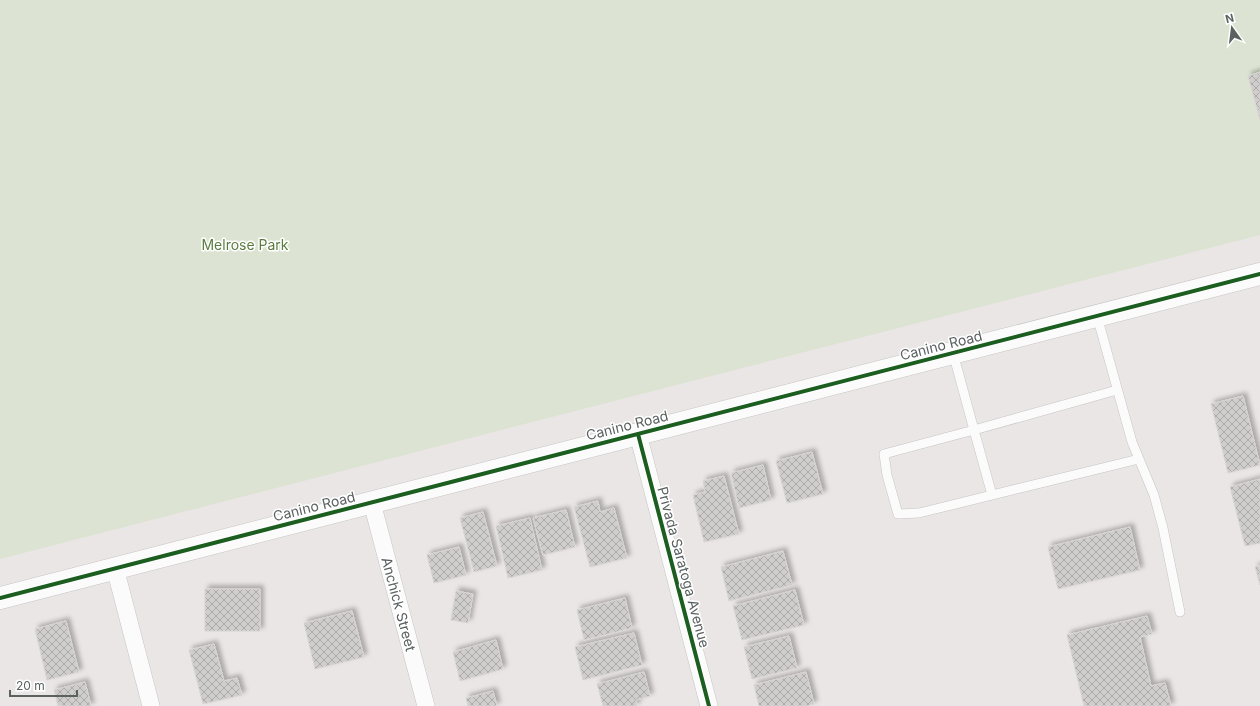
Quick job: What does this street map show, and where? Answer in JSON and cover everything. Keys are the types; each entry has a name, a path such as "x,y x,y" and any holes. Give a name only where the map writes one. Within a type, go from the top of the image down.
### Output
{"street":[{"name":"Canino Road","path":"0,598 1260,274"},
{"name":"Privada Saratoga Avenue","path":"638,434 708,706"},
{"name":"Anchick Street","path":"372,503 426,706"},
{"path":"115,568 151,706"}],"lane":[{"path":"1098,316 1132,442 1154,495 1163,528 1180,612"},
{"path":"953,353 992,495"},
{"path":"1118,390 884,454 887,475 898,514 919,513 1139,459"}],"green space":[{"name":"Melrose Park","path":"0,0 1260,0 1260,235 0,559"}],"building":[{"path":"1260,72 1260,120 1248,76"},
{"path":"1243,396 1260,465 1228,473 1211,404"},
{"path":"812,452 823,494 787,503 776,461"},
{"path":"763,465 771,500 739,508 731,473"},
{"path":"724,476 739,534 704,542 693,495 705,492 703,481"},
{"path":"1260,479 1260,543 1245,546 1230,487"},
{"path":"598,501 600,512 614,508 627,558 590,567 574,507"},
{"path":"566,510 575,547 543,555 533,518"},
{"path":"483,512 497,566 474,572 460,518"},
{"path":"530,518 542,570 508,578 496,526"},
{"path":"1130,527 1140,570 1058,589 1048,547"},
{"path":"459,547 466,575 434,583 427,555"},
{"path":"783,551 792,585 729,601 721,567"},
{"path":"1260,566 1260,585 1255,567"},
{"path":"205,589 260,589 260,631 205,631"},
{"path":"795,590 804,625 742,640 733,606"},
{"path":"456,591 473,594 468,623 451,620"},
{"path":"625,598 632,628 584,640 577,610"},
{"path":"352,611 364,657 315,669 304,623"},
{"path":"1147,616 1152,634 1140,637 1151,686 1165,683 1171,706 1084,706 1067,635"},
{"path":"66,621 79,672 47,680 35,629"},
{"path":"634,633 642,665 583,680 575,647"},
{"path":"789,636 797,668 752,679 744,647"},
{"path":"496,640 503,669 460,681 453,652"},
{"path":"214,644 224,681 237,678 242,695 203,704 189,650"},
{"path":"644,672 650,696 636,700 637,706 603,706 597,684"},
{"path":"806,672 814,704 806,706 759,706 754,685"},
{"path":"85,682 91,706 58,706 54,690"},
{"path":"493,691 497,706 468,706 466,698"}],"cycle path":[{"path":"0,598 1260,274"},
{"path":"638,434 709,706"}]}
